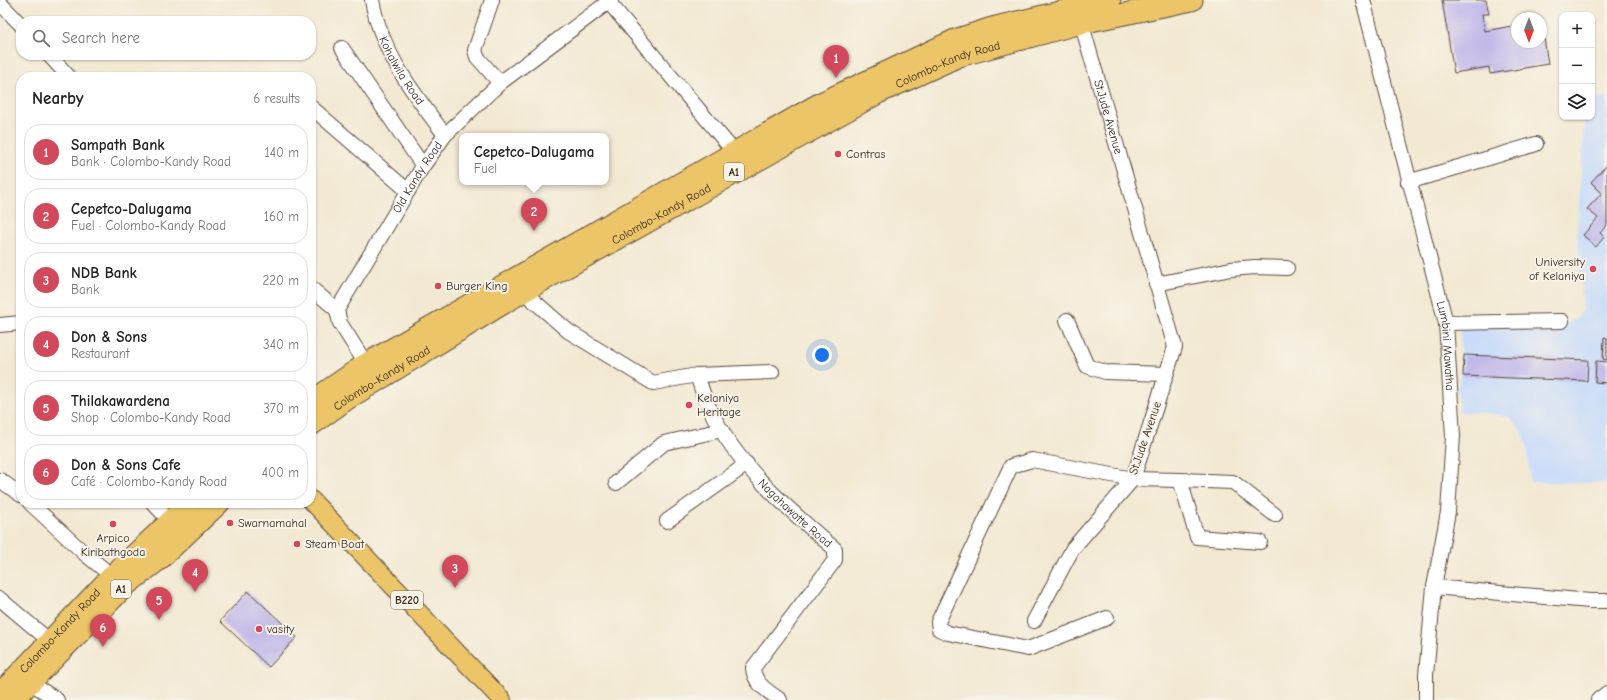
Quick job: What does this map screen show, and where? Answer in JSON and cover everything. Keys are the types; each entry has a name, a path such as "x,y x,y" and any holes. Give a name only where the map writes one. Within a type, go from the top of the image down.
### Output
{"highway":[{"name":"Colombo-Kandy Road","path":"1079,15 1110,0"},
{"name":"Colombo-Kandy Road","path":"316,399 366,364 517,286 740,159 819,104 955,40 992,28 1192,0"},
{"name":"Colombo-Kandy Road","path":"316,421 517,286"},
{"name":"Colombo-Kandy Road","path":"13,700 25,678 51,642 112,576 184,508"},
{"name":"Colombo-Kandy Road","path":"0,694 25,678 125,586 161,558 214,508"}],"main road":[{"name":"B220","path":"316,505 502,700"}],"street":[{"name":"Kohalwila Road","path":"372,0 376,21 396,65 445,135"},
{"path":"492,0 475,50 477,57 500,83"},
{"name":"Lumbini Mawatha","path":"1363,0 1408,182 1446,323 1454,436 1448,512 1434,587 1426,675 1426,700"},
{"name":"Old Kandy Road","path":"337,310 423,166 445,135 500,83 609,1"},
{"path":"609,1 740,159"},
{"path":"0,2 16,20"},
{"name":"St.Jude Avenue","path":"1079,15 1175,347 1132,479 1032,460 1011,466 938,622 939,629 948,634 1028,649 1107,618"},
{"path":"342,48 423,166"},
{"path":"54,60 64,72"},
{"path":"316,111 408,191"},
{"path":"1408,182 1536,144"},
{"path":"1156,284 1231,269 1255,267 1287,268"},
{"path":"517,286 568,331 653,383 697,375 772,372"},
{"path":"316,292 337,310 340,323 366,364"},
{"path":"1067,320 1087,366 1106,372 1166,374"},
{"path":"1446,323 1562,321"},
{"path":"0,325 16,323"},
{"name":"Nagahawatte Road","path":"697,375 709,409 734,450 793,514 835,549 835,560 753,668 754,677 761,686 780,700"},
{"path":"616,483 664,443 722,430"},
{"path":"667,521 747,464"},
{"path":"1034,621 1073,548 1132,479 1233,482 1275,515"},
{"path":"0,480 16,491"},
{"path":"1180,480 1197,537 1260,542"},
{"path":"35,508 84,553 112,576"},
{"path":"158,508 170,521"},
{"path":"1434,587 1590,602 1607,601"},
{"path":"0,599 51,642"},
{"path":"25,678 57,700"},
{"path":"1598,700 1607,693"}],"shaded area":[{"name":"University of Kelaniya","path":"1607,97 1607,483 1530,482 1527,446 1522,431 1509,417 1486,413 1459,412 1457,388 1461,378 1460,325 1567,323 1578,318 1583,308 1577,230 1585,120 1595,120 1595,99"}],"building":[{"path":"1442,0 1486,0 1489,14 1482,14 1485,31 1511,26 1511,48 1546,48 1548,64 1490,74 1489,67 1454,73"},
{"path":"1607,165 1607,225 1600,233 1604,237 1596,247 1583,235 1598,218 1587,209 1602,193 1591,182"},
{"path":"1604,337 1607,338 1607,360 1603,359"},
{"path":"1464,355 1588,360 1587,381 1463,376"},
{"path":"1596,361 1607,362 1607,383 1595,382"},
{"name":"vasity","path":"248,591 297,637 269,667 220,621"}],"place":[{"name":"Sampath Bank","path":"836,78"},
{"name":"Contras","path":"838,154"},
{"name":"Cepetco-Dalugama","path":"534,231"},
{"name":"University of Kelaniya","path":"1593,269"},
{"name":"Burger King","path":"438,286"},
{"name":"Kelaniya Heritage","path":"689,405"},
{"name":"Swarnamahal","path":"230,523"},
{"name":"Arpico Kiribathgoda","path":"113,524"},
{"name":"Steam Boat","path":"297,544"},
{"name":"NDB Bank","path":"455,588"},
{"name":"Don & Sons","path":"195,592"},
{"name":"Thilakawardena","path":"159,620"},
{"name":"vasity","path":"259,629"},
{"name":"Don & Sons Cafe","path":"103,647"}]}
